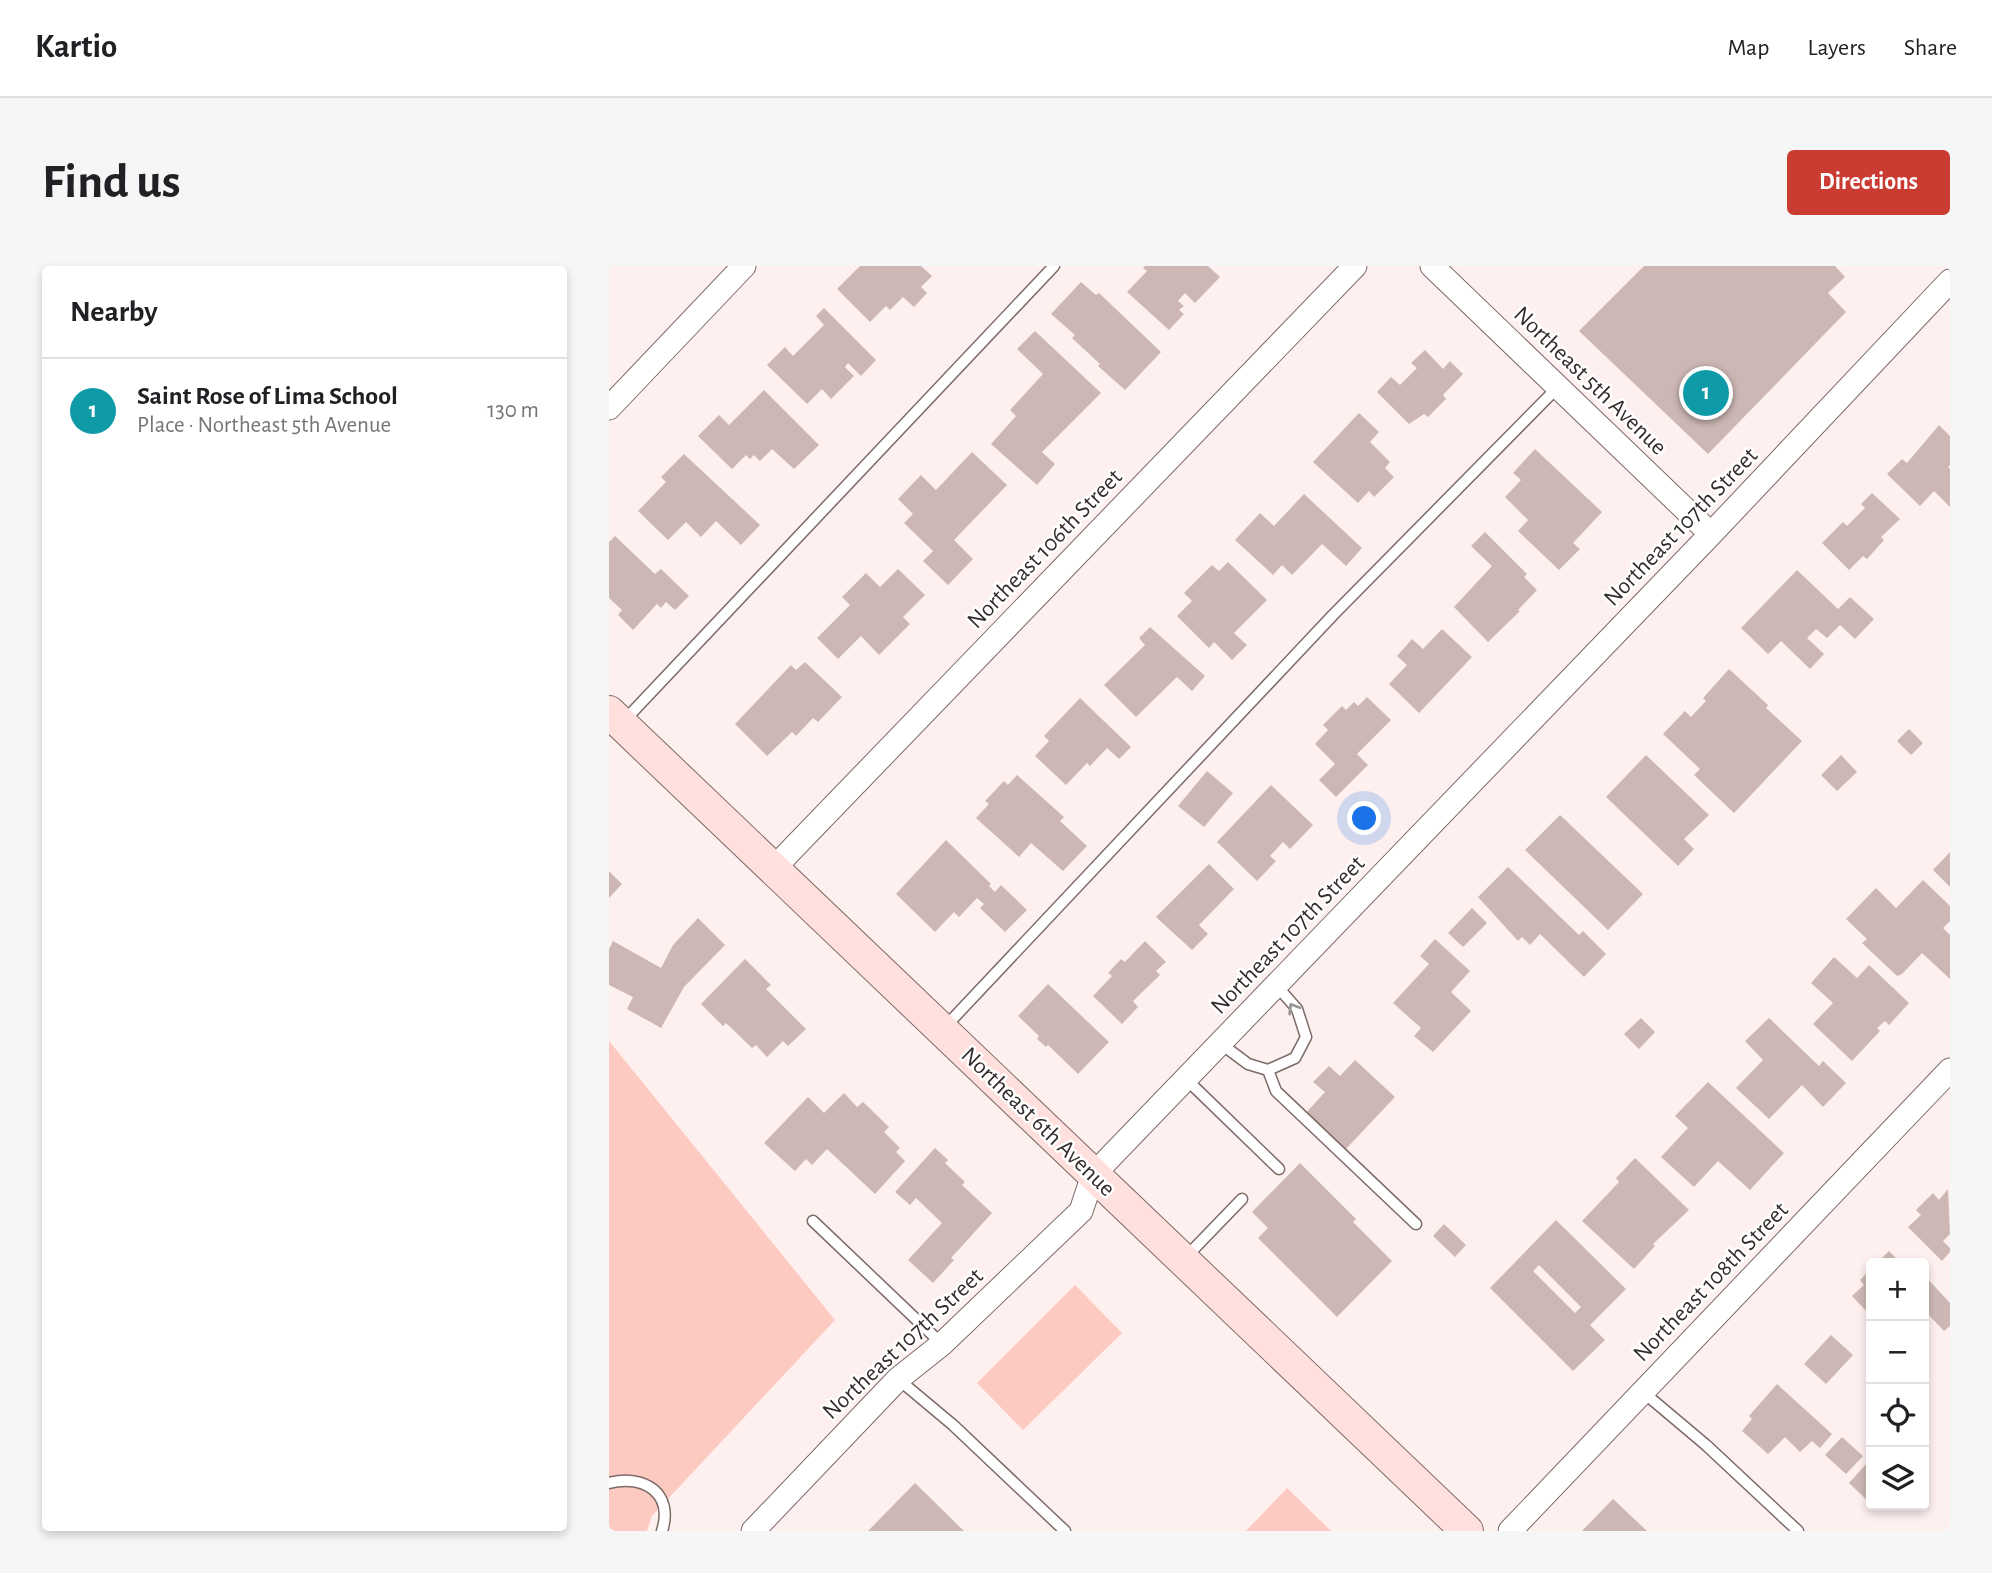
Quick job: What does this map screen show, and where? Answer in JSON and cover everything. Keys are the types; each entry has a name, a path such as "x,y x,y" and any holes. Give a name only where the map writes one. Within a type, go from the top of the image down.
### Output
{"main road":[{"name":"Northeast 6th Avenue","path":"615,718 1467,1531"}],"street":[{"path":"609,408 744,266"},
{"name":"Northeast 106th Street","path":"773,869 1355,266"},
{"name":"Northeast 5th Avenue","path":"1432,266 1711,534"},
{"name":"Northeast 107th Street","path":"753,1531 898,1379 942,1344 1081,1211 1093,1175 1711,534 1950,281"},
{"name":"Northeast 108th Street","path":"1510,1531 1950,1070"}],"lane":[{"path":"615,718 1054,266"},
{"path":"942,1030 1333,615 1557,387"},
{"path":"1220,1043 1248,1064 1268,1070 1295,1059 1306,1037 1297,1009 1276,985"},
{"path":"1268,1070 1276,1091 1416,1224"},
{"path":"1186,1079 1279,1168"},
{"path":"1183,1260 1242,1199"},
{"path":"813,1221 942,1344"},
{"path":"898,1379 953,1425 1066,1531"},
{"path":"1643,1392 1706,1445 1798,1531"},
{"path":"609,1483 636,1481 654,1489 660,1496 666,1515 662,1531"}],"shaded area":[{"path":"609,1041 835,1320 652,1516 647,1531 609,1531"},
{"path":"1075,1285 1122,1333 1023,1430 977,1383"},
{"path":"1287,1488 1331,1531 1246,1531"}],"building":[{"path":"860,266 921,266 932,276 921,287 927,293 914,307 903,297 890,310 886,306 870,322 837,289"},
{"path":"1208,266 1220,277 1195,303 1185,293 1178,301 1184,306 1179,310 1184,314 1169,330 1127,292 1147,271 1143,268"},
{"path":"1644,266 1835,266 1845,277 1828,293 1846,312 1708,454 1579,331"},
{"path":"1081,282 1096,295 1099,293 1161,352 1125,390 1098,366 1100,364 1072,338 1075,335 1051,314"},
{"path":"824,308 876,360 861,376 848,363 845,367 854,376 831,399 822,389 807,404 767,365 785,347 793,356 824,325 816,316"},
{"path":"1035,331 1101,393 1042,452 1055,464 1037,485 991,444 1016,416 1010,410 1043,374 1017,349"},
{"path":"1425,350 1443,369 1450,361 1463,374 1443,395 1446,399 1428,417 1424,414 1409,424 1377,392 1391,377 1400,385 1417,368 1411,363"},
{"path":"764,390 819,445 794,469 772,449 760,461 754,455 750,459 746,455 732,469 698,436 719,415 729,425"},
{"path":"1359,413 1379,432 1370,442 1390,462 1385,468 1394,477 1374,497 1369,491 1358,503 1313,462"},
{"path":"1939,425 1950,436 1950,507 1934,491 1920,506 1887,474 1902,459 1907,463"},
{"path":"1535,449 1602,512 1573,543 1580,549 1559,570 1518,531 1528,520 1505,497 1521,480 1513,473"},
{"path":"972,452 1007,485 954,540 973,559 948,585 923,561 933,551 904,523 913,514 898,499 921,475 936,490"},
{"path":"684,454 760,525 741,545 716,521 701,537 686,522 668,540 638,511 666,482 661,477"},
{"path":"1872,493 1900,519 1881,537 1884,540 1867,559 1863,556 1849,570 1822,543 1843,522 1847,526 1865,508 1861,504"},
{"path":"1304,494 1362,548 1346,566 1322,544 1292,575 1282,565 1273,575 1235,540 1260,513 1274,526"},
{"path":"1485,532 1527,574 1524,577 1537,590 1488,642 1454,607 1492,566 1471,546"},
{"path":"615,536 655,574 661,569 689,596 675,610 666,602 661,608 657,604 633,630 618,615 622,610 609,598 609,542"},
{"path":"1228,562 1267,600 1234,633 1247,645 1232,660 1214,642 1209,648 1177,616 1192,601 1184,593 1212,565 1219,571"},
{"path":"898,569 925,595 903,617 910,624 879,655 861,636 838,659 817,638 850,605 842,597 866,573 880,587"},
{"path":"1797,570 1838,609 1850,597 1874,619 1855,639 1840,625 1827,638 1816,629 1807,638 1824,654 1810,669 1781,641 1768,654 1741,628"},
{"path":"1150,627 1205,676 1192,691 1177,677 1136,717 1104,685 1145,645 1139,638"},
{"path":"1442,629 1472,657 1419,713 1389,684 1407,665 1397,656 1412,639 1423,649"},
{"path":"805,662 842,697 818,722 813,718 796,736 792,732 767,756 735,724 791,665 796,670"},
{"path":"1729,669 1802,741 1734,813 1694,775 1700,769 1663,734 1685,711 1691,717 1706,701 1703,698"},
{"path":"1367,697 1391,720 1357,754 1368,765 1336,797 1319,780 1335,764 1315,744 1328,730 1323,725 1342,706 1346,710 1354,702 1358,706"},
{"path":"1080,698 1131,747 1119,759 1107,748 1090,766 1087,763 1066,785 1035,756 1049,741 1044,736"},
{"path":"1909,729 1923,743 1911,755 1897,741"},
{"path":"1646,755 1709,815 1684,839 1694,849 1678,866 1606,797"},
{"path":"1841,755 1857,772 1837,791 1821,775"},
{"path":"1207,771 1233,793 1204,827 1178,806"},
{"path":"1017,775 1064,817 1060,821 1087,846 1063,871 1031,843 1019,857 976,818 989,804 985,801 1004,781 1008,785"},
{"path":"1271,785 1313,825 1290,849 1283,842 1270,856 1276,861 1257,881 1217,842"},
{"path":"1560,815 1643,894 1608,930 1525,850"},
{"path":"946,840 991,884 989,886 995,892 1001,885 1027,910 1005,932 980,908 984,904 977,898 959,917 954,912 935,932 896,894"},
{"path":"1950,852 1950,887 1933,870"},
{"path":"1209,864 1234,889 1199,925 1208,934 1192,950 1156,917"},
{"path":"1508,867 1579,935 1583,931 1606,954 1584,977 1540,934 1530,945 1522,937 1518,941 1478,897"},
{"path":"609,871 622,884 609,898"},
{"path":"1923,880 1950,906 1950,921 1943,928 1950,935 1950,979 1922,953 1897,976 1862,943 1867,939 1846,919 1876,888 1896,908"},
{"path":"1472,908 1487,923 1463,947 1448,933"},
{"path":"698,918 725,945 684,987 661,1028 627,1009 633,997 609,985 609,949 613,941 661,968 673,945"},
{"path":"1435,939 1470,971 1451,992 1471,1011 1433,1052 1414,1036 1421,1028 1393,1003 1429,964 1420,956"},
{"path":"1145,941 1166,962 1156,971 1160,975 1133,1001 1138,1007 1122,1024 1093,996 1112,976 1108,973 1121,959 1125,962"},
{"path":"1834,957 1857,978 1869,965 1909,1003 1889,1025 1885,1021 1877,1028 1880,1031 1852,1061 1813,1024 1833,1003 1811,983"},
{"path":"745,959 771,985 766,989 806,1029 788,1046 783,1041 767,1057 756,1045 752,1048 726,1023 723,1026 701,1004"},
{"path":"1048,984 1109,1042 1078,1074 1048,1045 1046,1047 1037,1039 1039,1036 1018,1016"},
{"path":"1641,1018 1655,1032 1639,1049 1624,1034"},
{"path":"1769,1018 1819,1066 1823,1061 1846,1083 1823,1107 1802,1085 1769,1119 1736,1088 1763,1060 1745,1041"},
{"path":"1355,1060 1395,1097 1345,1150 1306,1113 1325,1092 1313,1082 1329,1066 1340,1076"},
{"path":"1708,1082 1784,1153 1750,1190 1718,1161 1694,1187 1661,1157 1688,1128 1675,1116"},
{"path":"844,1093 857,1107 863,1102 889,1127 884,1132 900,1148 896,1152 905,1161 875,1194 827,1149 812,1165 806,1159 795,1171 764,1143 808,1097 824,1113"},
{"path":"935,1148 948,1160 945,1163 965,1182 962,1185 992,1213 951,1258 954,1260 933,1283 908,1260 942,1223 916,1198 910,1205 895,1192"},
{"path":"1635,1158 1689,1210 1653,1244 1655,1246 1634,1269 1582,1221 1619,1182 1616,1178"},
{"path":"1300,1163 1356,1219 1353,1222 1392,1261 1337,1317 1258,1238 1268,1228 1252,1212"},
{"path":"1948,1189 1950,1234 1943,1241 1950,1248 1950,1252 1942,1261 1908,1227 1921,1215 1916,1210 1933,1193 1939,1200"},
{"path":"1556,1220 1626,1289 1590,1325 1605,1340 1573,1371 1490,1288","holes":["1539,1265 1581,1307 1575,1313 1533,1271"]},
{"path":"1444,1224 1466,1245 1455,1257 1433,1236"},
{"path":"1889,1251 1896,1258 1882,1258"},
{"path":"1866,1274 1866,1311 1852,1296 1864,1285 1860,1280"},
{"path":"1929,1280 1950,1303 1950,1326 1944,1331 1929,1315"},
{"path":"1831,1335 1853,1355 1826,1384 1804,1364"},
{"path":"1777,1384 1832,1434 1820,1448 1812,1441 1800,1452 1785,1437 1768,1454 1742,1431 1752,1419 1749,1416"},
{"path":"1842,1437 1863,1456 1846,1474 1825,1455"},
{"path":"1866,1464 1866,1499 1849,1483"},
{"path":"915,1483 964,1531 868,1531"},
{"path":"1613,1499 1647,1531 1582,1531"}],"place":[{"name":"Saint Rose of Lima School","path":"1706,393"}]}
